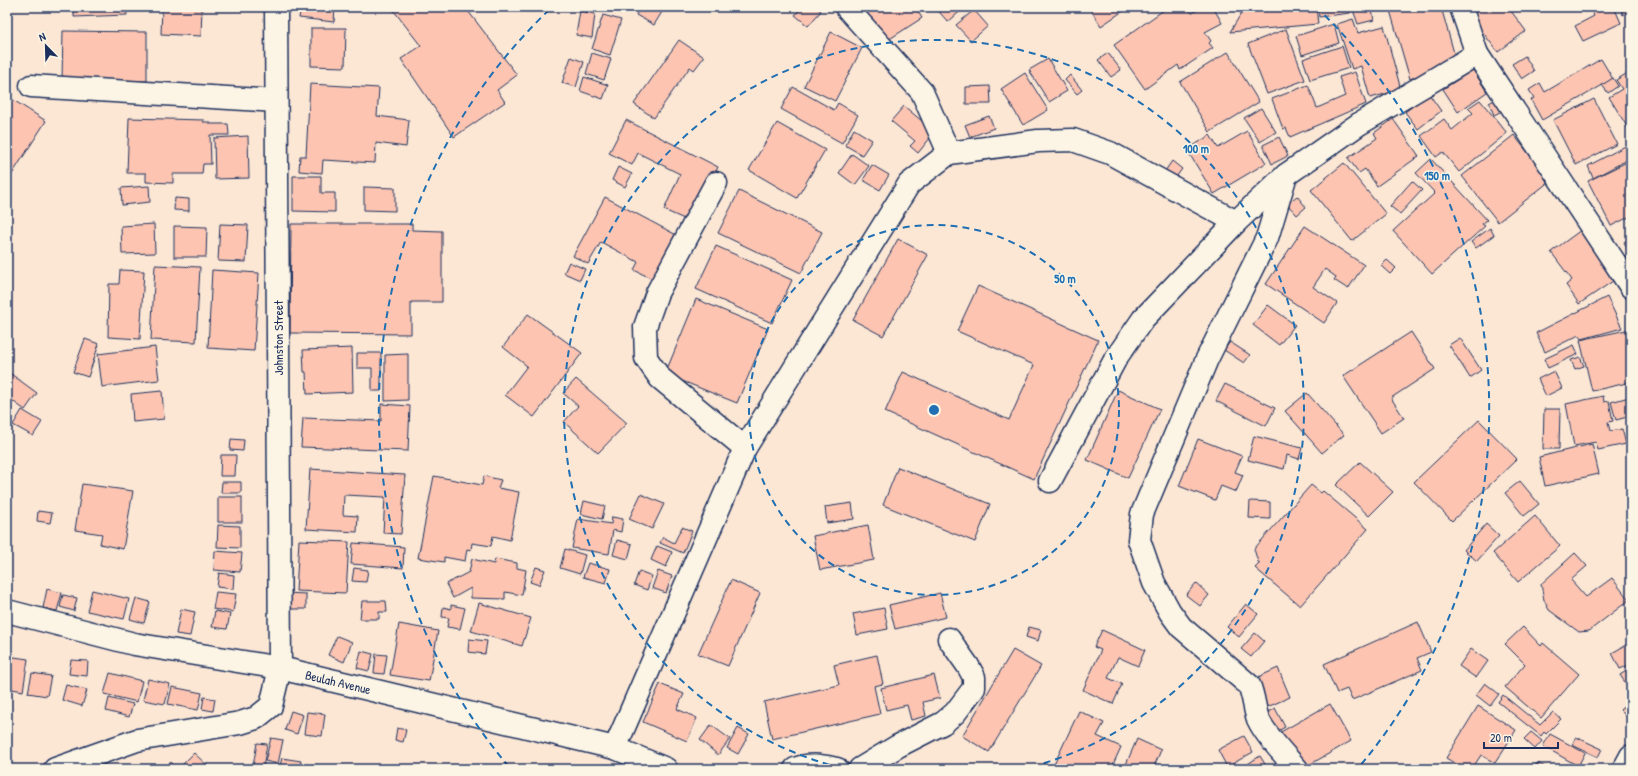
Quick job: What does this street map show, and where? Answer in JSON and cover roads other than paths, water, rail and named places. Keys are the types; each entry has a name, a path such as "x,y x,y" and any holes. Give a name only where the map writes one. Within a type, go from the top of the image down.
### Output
{"street":[{"name":"Johnston Street","path":"55,769 137,740 240,723 256,718 271,706 280,668 276,7"},
{"path":"846,7 922,92 950,153"},
{"path":"1461,7 1477,54 1631,287"},
{"path":"1050,481 1116,358 1143,319 1236,222 1286,175 1359,124 1477,54"},
{"path":"31,86 276,100"},
{"path":"615,748 745,448 909,184 950,153 1038,141 1073,140 1110,153 1236,222"},
{"path":"1286,175 1267,238 1207,359 1142,514 1139,540 1154,583 1170,612 1181,627 1249,685 1253,695 1257,717 1262,727 1297,769"},
{"path":"716,183 657,293 645,327 646,358 660,378 745,448"},
{"name":"Beulah Avenue","path":"7,611 134,644 280,668 615,748 666,769"},
{"path":"860,769 898,746 943,723 955,713 974,688 974,677 949,639"},
{"path":"1624,769 1631,756"},
{"path":"795,769 817,764 837,769"}]}
